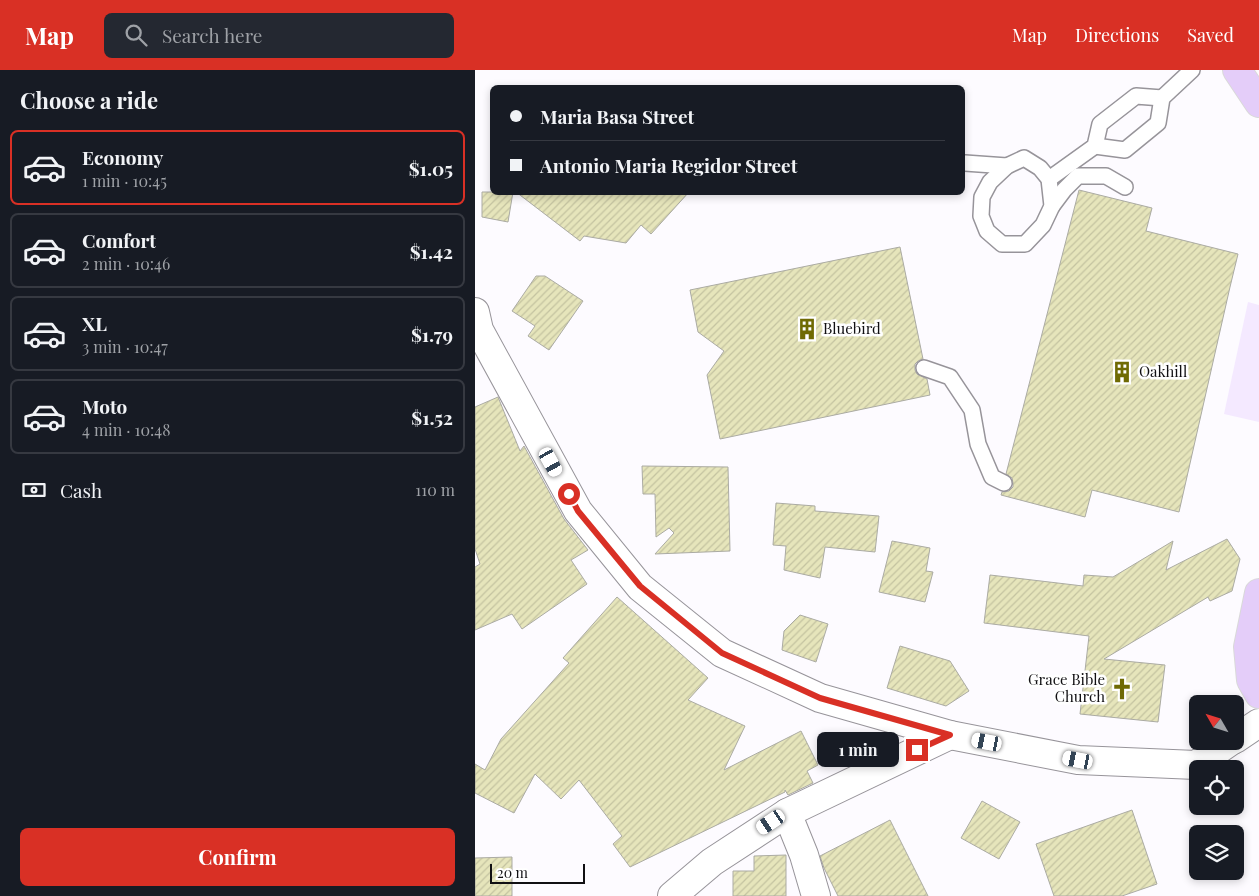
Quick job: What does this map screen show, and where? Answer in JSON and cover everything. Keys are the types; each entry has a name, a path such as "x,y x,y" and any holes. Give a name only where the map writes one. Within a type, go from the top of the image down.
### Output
{"main road":[{"path":"1237,70 1259,103"},
{"path":"1259,593 1248,647 1251,680 1259,694"}],"street":[{"path":"475,312 479,330 578,511 640,586 722,653 820,698 950,735 1078,760 1196,765 1218,750"},
{"path":"1244,733 1259,723"},
{"path":"672,896 712,862 787,813 950,735"},
{"path":"787,813 804,855 816,896"}],"lane":[{"path":"1095,146 1125,150 1157,123 1162,98 1192,70"},
{"path":"1049,179 1095,146 1100,124 1136,96 1162,98"},
{"path":"1052,206 1049,179 1040,168 1024,158 1007,166 990,182 983,197 981,216 987,230 1002,244 1025,244 1043,225 1052,206 1078,176 1107,176 1125,188"},
{"path":"965,163 1007,166"},
{"path":"924,368 950,377 972,410 978,444 992,477 1004,483"}],"shaded area":[{"path":"1248,302 1259,305 1259,422 1224,414"}],"building":[{"name":"Oakhill","path":"1079,190 1152,208 1146,231 1238,254 1179,512 1092,490 1085,517 1001,495 1002,492 1009,491 1013,487 1012,478 1006,474"},
{"path":"482,192 490,192 490,195 512,195 508,222 482,217"},
{"path":"520,195 686,195 651,234 641,225 626,243 584,236 580,241"},
{"name":"Bluebird","path":"900,247 923,359 915,364 915,370 917,374 927,379 930,395 720,439 707,375 724,351 698,332 690,290"},
{"path":"536,276 545,276 583,301 549,350 528,336 535,326 512,311"},
{"path":"498,397 520,451 524,446 564,519 588,550 571,560 587,584 522,629 512,614 475,630 475,567 480,564 475,549 475,407"},
{"path":"642,466 728,467 730,551 655,554 674,533 669,528 656,537 655,494 643,494"},
{"path":"776,503 815,506 815,511 879,516 875,552 825,547 820,578 784,570 786,546 773,545"},
{"path":"1227,539 1240,559 1232,591 1210,601 1208,597 1104,659 1165,665 1158,722 1080,714 1089,636 984,623 990,575 1083,586 1084,575 1113,577 1173,541 1166,570"},
{"path":"892,541 930,548 926,571 933,572 925,602 879,592"},
{"path":"617,597 708,678 688,700 745,726 724,770 801,731 818,765 807,771 813,783 788,795 785,790 785,792 630,867 613,844 622,836 579,780 561,799 535,774 514,813 475,793 475,764 485,770 501,739 569,663 563,658"},
{"path":"800,615 828,624 816,662 782,650 784,631"},
{"path":"900,646 950,661 969,691 946,706 887,688"},
{"path":"982,801 1020,822 999,859 961,838"},
{"path":"1132,810 1157,884 1122,896 1054,896 1036,844"},
{"path":"890,820 928,896 838,896 820,856"},
{"path":"786,855 786,896 733,896 733,871 754,871 754,856"},
{"path":"512,857 512,896 475,896 475,858"}],"place":[{"name":"Bluebird","path":"807,329"},
{"name":"Oakhill","path":"1122,372"},
{"name":"Grace Bible Church","path":"1122,689"}],"route":[{"path":"569,494 578,511 640,586 722,653 820,698 950,735 917,750"}]}
